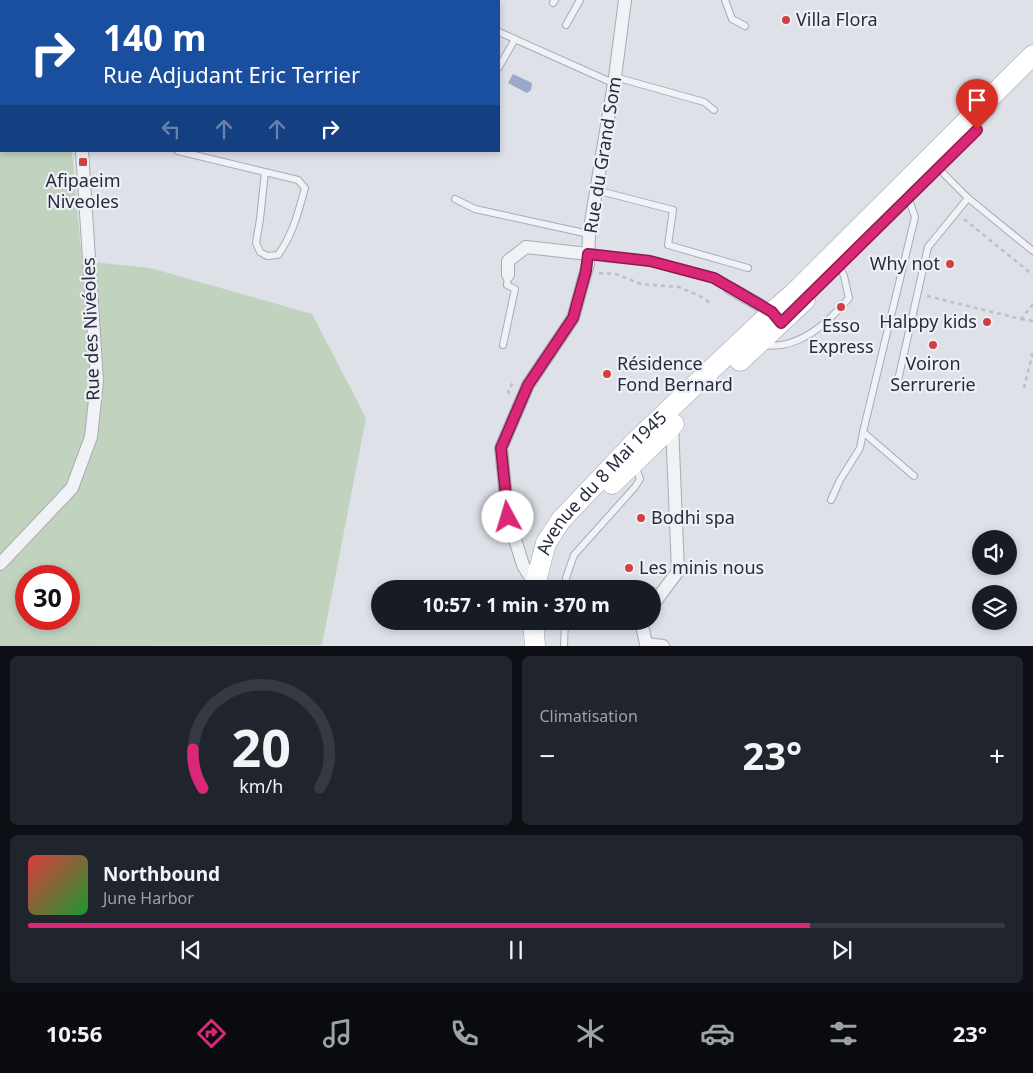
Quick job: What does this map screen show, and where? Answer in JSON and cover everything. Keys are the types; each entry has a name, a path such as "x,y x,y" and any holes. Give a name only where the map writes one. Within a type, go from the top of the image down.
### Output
{"main road":[{"name":"Avenue du 8 Mai 1945","path":"539,580 553,552 570,528 637,450 777,317 839,266 908,197 933,164 1033,55"},
{"name":"Avenue du 8 Mai 1945","path":"668,420 759,344 793,294 933,164 1033,75"},
{"path":"534,630 535,646"}],"street":[{"name":"Rue du Grand Som","path":"532,580 523,565 508,517 501,448 528,385 573,318 586,271 589,234 625,0"},
{"name":"Rue des Nivéoles","path":"0,564 72,488 91,436 97,381 82,152"},
{"path":"508,275 508,261 526,247 588,254"},
{"path":"730,288 777,317"},
{"path":"661,594 678,571 668,420"},
{"path":"643,630 646,644 663,646"}],"lane":[{"path":"566,26 580,0"},
{"path":"726,0 732,18 745,26"},
{"path":"500,32 614,80 704,102 714,110"},
{"path":"500,64 515,39"},
{"path":"182,152 265,172 298,180 305,188 288,241 278,255 267,256 260,252 256,243 265,172"},
{"path":"933,164 968,198 1033,251"},
{"path":"596,190 673,210 668,245 748,268"},
{"path":"831,500 840,480 860,448 915,217 908,197"},
{"path":"898,380 928,247 968,198"},
{"path":"455,199 476,210 589,234"},
{"path":"588,254 650,261 714,278 730,288"},
{"path":"759,344 775,346 791,342 812,333 836,314 849,298 844,276 839,266"},
{"path":"503,344 515,289 507,285 508,275"},
{"path":"863,432 914,476"},
{"path":"566,580 574,555 640,479 637,470 637,450"},
{"path":"564,646 565,630"}],"path":[{"path":"956,213 1033,275"},
{"path":"586,271 616,274 641,284 678,288 704,298 712,305"},
{"path":"918,293 1033,321"},
{"path":"1021,319 1033,304"},
{"path":"1024,388 1033,351"},
{"path":"514,382 508,390 518,408"}],"green space":[{"path":"0,152 72,152 82,261 150,268 312,314 366,418 322,645 0,646"}],"water":[{"path":"513,74 532,83 531,90 527,93 508,83"}],"place":[{"name":"Villa Flora","path":"786,20"},
{"name":"Afipaeim Niveoles","path":"83,162"},
{"name":"Why not","path":"950,264"},
{"name":"Esso Express","path":"841,307"},
{"name":"Halppy kids","path":"987,322"},
{"name":"Voiron Serrurerie","path":"933,345"},
{"name":"Résidence Fond Bernard","path":"607,374"},
{"name":"Bodhi spa","path":"641,518"},
{"name":"Les minis nous","path":"629,568"}],"route":[{"path":"508,517 501,448 528,385 573,318 588,264 588,254 650,261 714,278 772,312 781,323 977,130"}]}
